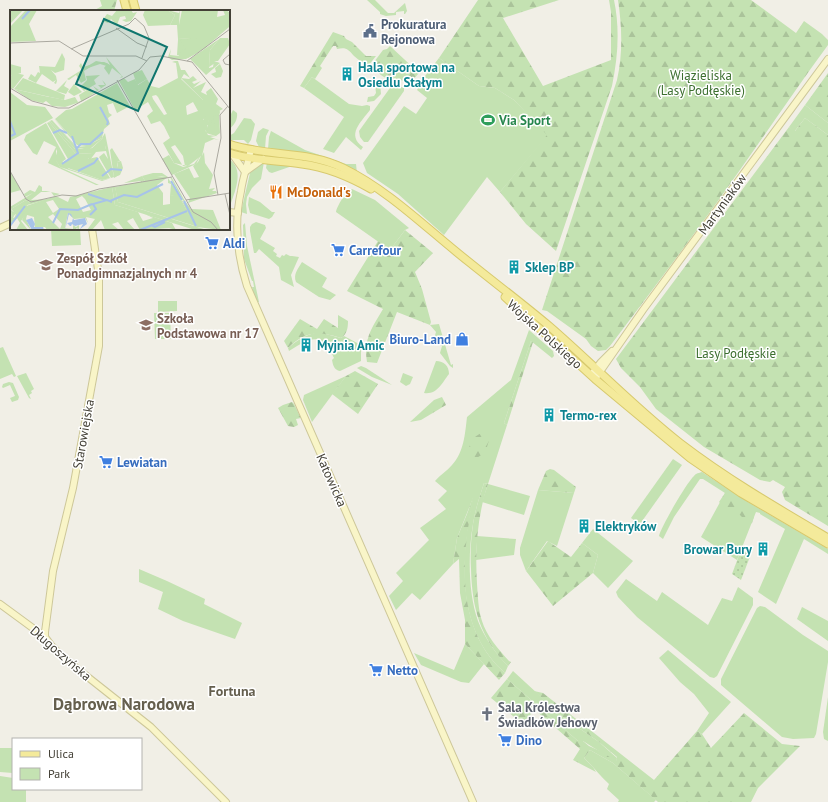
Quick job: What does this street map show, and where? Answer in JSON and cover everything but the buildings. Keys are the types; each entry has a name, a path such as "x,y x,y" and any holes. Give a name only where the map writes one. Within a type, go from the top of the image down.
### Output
{"main road":[{"path":"124,0 127,10"},
{"path":"133,0 136,10"},
{"name":"Wojska Polskiego","path":"230,144 251,149 298,155 333,163 378,188 536,316 664,430 716,470 828,538"},
{"name":"Wojska Polskiego","path":"230,153 249,158 303,164 322,168 344,176 377,193 506,298 593,377 677,448 746,496 828,544"}],"street":[{"name":"Martyniaków","path":"593,377 828,59"},
{"name":"Katowicka","path":"251,149 240,192 238,213 239,256 244,277 250,294 473,802"},
{"path":"230,153 245,172 262,159"},
{"path":"230,212 238,213"},
{"path":"0,228 10,223"},
{"name":"Starowiejska","path":"45,637 53,571 73,488 99,346 99,276 92,230"},
{"path":"589,362 605,362 609,380"},
{"name":"Długoszyńska","path":"0,604 45,637 64,659 150,727 226,802"}],"green space":[{"path":"100,0 117,0 114,10 95,10 102,6"},
{"path":"367,0 375,0 388,13 394,13 405,3 407,11 405,14 404,11 396,12 396,15 386,16 380,14 380,12"},
{"path":"478,0 559,0 503,18 543,86 611,60 611,12 609,0 614,0 618,43 612,86 556,251 526,224 500,192 547,135 514,100 495,88 479,86 439,58"},
{"name":"Wiązieliska (Lasy Podłęskie)","path":"618,0 751,0 796,33 804,21 828,40 828,45 720,198 647,297 610,346 606,350 598,351 591,346 586,339 547,311 542,310 617,80 621,40"},
{"path":"333,32 344,36 366,56 376,56 368,66 357,59 347,49 337,49 336,46 333,46 320,66 322,68 315,79 312,77 304,88 300,86"},
{"path":"390,46 419,73 411,82 407,83 397,79 389,79 384,77 371,66 383,50"},
{"path":"439,58 479,86 495,88 514,100 548,135 500,192 487,177 444,235 398,194 367,173 363,163 404,106 416,114 427,98 417,90 422,80"},
{"path":"828,73 828,123 805,105"},
{"path":"312,77 349,104 370,106 370,110 359,124 355,133 358,142 363,147 361,150 346,137 334,153 323,149 344,117 304,88"},
{"path":"380,83 381,94 374,101 367,102 368,97 374,96 376,93 375,85"},
{"path":"397,85 404,88 404,91 368,142 364,142 360,137 359,131 390,88"},
{"path":"805,105 828,123 828,135 805,118 794,132 789,127"},
{"path":"233,110 237,113 237,118 230,128 230,116"},
{"path":"244,118 251,119 255,124 251,140 248,144 244,140 230,140 230,135 234,133"},
{"name":"Lasy Podłęskie","path":"805,118 828,135 828,526 785,500 782,492 785,487 773,480 770,482 760,480 704,447 656,409 640,387 621,368 616,359 789,127 795,131"},
{"path":"263,128 269,130 266,136 265,149 259,147 256,141 258,132"},
{"path":"271,131 305,150 346,164 356,164 357,173 268,149"},
{"path":"230,160 234,163 238,174 237,186 231,203"},
{"path":"264,162 261,179 252,188 247,197 247,214 241,212 250,173"},
{"path":"267,162 295,165 272,173 266,168"},
{"path":"352,189 375,200 409,228 405,230 390,250 336,212 342,199"},
{"path":"249,197 260,202 272,212 275,212 272,217 269,219 250,213 248,205"},
{"path":"256,222 265,225 266,228 260,239 275,248 273,251 277,254 276,256 280,258 282,255 284,256 286,254 299,257 291,275 294,287 281,280 279,267 259,249 256,253 254,253 250,227"},
{"path":"245,223 247,246 259,302 255,299 252,287 254,287 253,281 244,259 243,225"},
{"path":"51,230 80,230 81,245 52,246"},
{"path":"405,230 433,253 415,272 422,289 431,322 430,325 397,312 377,363 367,362 367,340 383,309 347,291 378,241 390,250"},
{"path":"302,262 327,278 322,287 336,295 330,300 319,297 296,282 296,274"},
{"path":"158,301 177,301 177,311 158,312"},
{"path":"154,313 170,313 171,339 155,339"},
{"path":"338,315 348,321 347,331 341,338 326,334 313,334 301,338 288,348 284,341 300,319 317,329 324,319 338,328"},
{"path":"439,324 451,365 453,364 453,368 440,353 442,346 433,342 436,332 430,325"},
{"path":"529,330 553,351 554,356 552,358 531,341 504,423 507,425 488,484 484,483 471,535 470,573 472,598 478,621 484,633 499,656 508,666 505,673 495,663 479,639 471,620 467,600 465,580 466,538 473,498 457,538 453,564 420,600 412,593 396,610 389,596 403,581 396,573 429,540 420,528 446,509 438,500 447,491 435,481 450,467 459,454 466,430 467,417 511,380"},
{"path":"315,333 322,333 341,338 344,336 361,345 361,361 340,371 338,370 333,365 332,360 334,358 327,344 324,344 317,339 307,341 289,351 288,348 297,341"},
{"path":"531,341 533,342 507,425 504,423"},
{"path":"3,347 16,376 14,377 12,374 0,379 0,348"},
{"path":"436,361 446,364 449,374 436,390 429,393 424,393"},
{"path":"361,366 392,385 372,377 357,368"},
{"path":"355,371 378,384 358,414 332,394 346,376"},
{"path":"26,373 34,389 29,395 31,399 17,376"},
{"path":"403,373 413,377 410,384 406,386 400,382"},
{"path":"346,376 312,422 303,400 304,395"},
{"path":"9,382 13,383 19,397 18,400 12,402 10,398 15,396 10,385 3,388 2,387 3,384"},
{"path":"442,397 446,405 421,420 410,422 434,400"},
{"path":"292,402 301,418 296,419 298,425 294,427 288,426 278,408"},
{"path":"493,428 485,453 473,460 468,452 471,442 479,434"},
{"path":"673,459 682,465 640,524 631,518"},
{"path":"550,469 554,470 576,487 574,493 538,490 546,471"},
{"path":"702,472 748,502 828,549 828,554 804,539 776,604 758,592 785,529 756,512 737,560 701,537 725,493 703,479 700,479 674,517 663,539 659,536 669,515 686,487 695,475"},
{"path":"484,483 488,484 481,509 477,546 476,571 479,607 486,632 511,662 508,666 498,655 484,633 479,622 473,597 471,552 473,524"},
{"path":"488,484 530,496 524,515 482,502"},
{"path":"538,490 574,493 557,546 547,541 526,571 520,555 520,548"},
{"path":"475,491 467,533 465,555 467,598 471,619 479,639 495,663 505,673 499,680 465,644 465,620 460,593 459,559 453,564 457,538"},
{"path":"725,493 738,499 745,506 754,517 752,523 749,524 740,515 730,512 719,502"},
{"path":"593,529 633,561 608,588 593,573 598,555 582,543"},
{"path":"477,536 516,539 514,555 476,560"},
{"path":"548,541 571,557 582,543 598,555 593,573 553,606 526,571"},
{"path":"741,550 751,554 741,580 732,574"},
{"path":"139,569 205,599 204,604 242,623 235,639 183,621 158,609 163,592 139,582"},
{"path":"626,579 657,601 662,592 708,625 722,598 732,601 738,587 753,598 753,605 717,676 714,678 710,677 637,617 618,597 616,592"},
{"path":"760,606 765,607 828,651 828,662 816,734 814,738 793,739 782,737 721,685 721,679 757,608"},
{"path":"802,607 828,621 828,641 797,619"},
{"path":"465,644 484,664 469,683 461,682 421,665 414,653 454,670"},
{"path":"668,650 731,702 702,734 697,731 709,713 694,694 680,682 659,658"},
{"path":"513,671 563,717 599,742 617,758 616,762 583,741 578,741 507,679"},
{"path":"507,679 578,741 583,741 616,761 617,757 599,742 563,717 534,691 543,693 654,780 697,731 702,734 711,748 744,713 782,744 800,746 758,788 751,802 658,802 613,763 590,750 584,758 596,772 573,760 580,749 534,709 524,725 491,698"},
{"path":"828,697 828,741 824,739 823,732"},
{"path":"0,748 12,748 12,773 0,772"},
{"path":"590,750 613,763 656,800 654,802 618,802 619,800 607,789 609,784 584,758"},
{"path":"0,776 12,778 12,790 26,790 26,802 0,802"}],"place":[{"name":"Prokuratura Rejonowa","path":"370,31"},
{"name":"Hala sportowa na Osiedlu Stałym","path":"347,74"},
{"name":"Via Sport","path":"488,120"},
{"name":"McDonald's","path":"276,192"},
{"name":"Aldi","path":"212,243"},
{"name":"Carrefour","path":"338,250"},
{"name":"Zespół Szkół Ponadgimnazjalnych nr 4","path":"46,265"},
{"name":"Sklep BP","path":"514,267"},
{"name":"Szkoła Podstawowa nr 17","path":"146,325"},
{"name":"Biuro-Land","path":"462,339"},
{"name":"Myjnia Amic","path":"306,345"},
{"name":"Termo-rex","path":"549,415"},
{"name":"Lewiatan","path":"106,462"},
{"name":"Elektryków","path":"584,526"},
{"name":"Browar Bury","path":"763,549"},
{"name":"Netto","path":"376,670"},
{"name":"Sala Królestwa Świadków Jehowy","path":"487,714"},
{"name":"Dino","path":"505,740"}],"district":[{"name":"Fortuna","path":"232,691"},
{"name":"Dąbrowa Narodowa","path":"124,704"}]}
